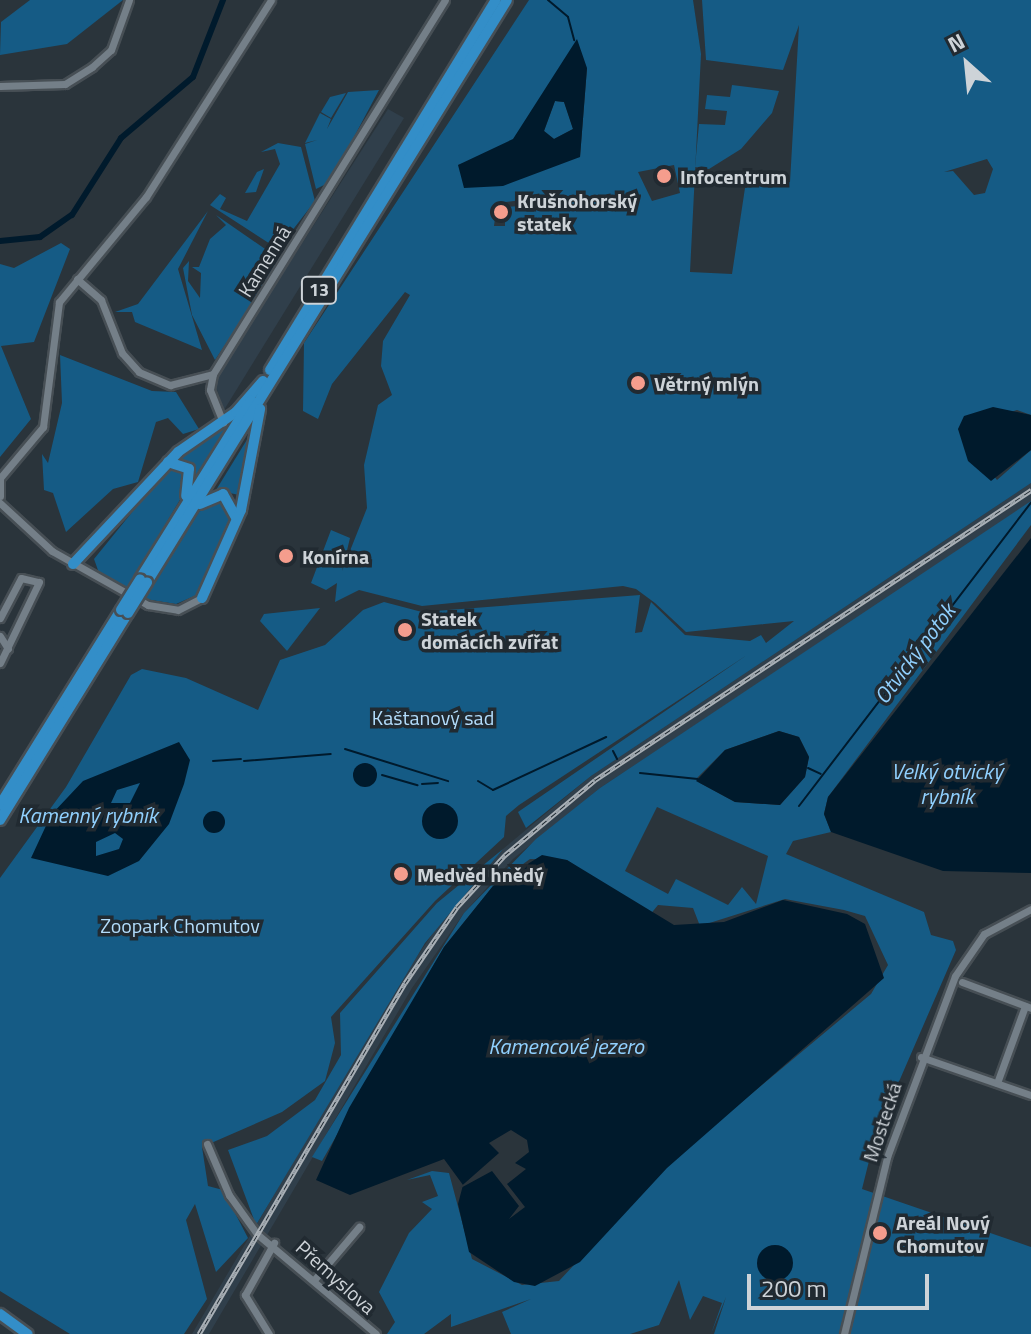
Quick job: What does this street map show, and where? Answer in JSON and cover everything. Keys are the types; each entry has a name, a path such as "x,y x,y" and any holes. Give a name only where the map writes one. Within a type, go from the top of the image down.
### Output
{"highway":[{"name":"13","path":"0,820 144,581 189,515 496,0"},
{"name":"13","path":"144,581 175,524 507,0"},
{"path":"73,564 168,462 223,423 266,382"},
{"path":"202,598 234,527 266,382"},
{"path":"168,462 189,469 191,484 175,524"},
{"path":"189,515 209,496 223,494 236,505 234,527"},
{"name":"13","path":"0,805 125,612"},
{"path":"0,1314 28,1334"}],"street":[{"path":"0,86 65,84 114,43 129,0"},
{"path":"0,496 0,478 43,427 54,316 77,279 146,197 271,0"},
{"name":"Kamenná","path":"213,374 445,0"},
{"path":"77,279 101,300 122,353 139,372 170,385 213,374 210,390 223,423"},
{"path":"0,503 73,564 159,608 178,610 202,598"},
{"path":"0,618 21,578 39,582 0,663"},
{"path":"0,636 8,649"},
{"name":"Mostecká","path":"844,1334 879,1184 921,1057 955,976 984,934 1031,909"},
{"path":"962,982 1028,1007 997,1083"},
{"path":"921,1057 1031,1095"},
{"name":"Přemyslova","path":"207,1144 229,1195 257,1234 274,1243 376,1334"},
{"path":"314,1280 359,1227"},
{"path":"269,1334 245,1295 274,1243"}],"shaded area":[{"path":"388,109 404,118 224,410 214,381"},
{"path":"1031,483 1031,501 1013,515 600,788 513,859 464,913 412,988 209,1334 192,1334 400,981 453,904 503,849 591,776"}],"green space":[{"path":"30,0 123,0 67,44 0,55 1,22"},
{"path":"529,0 693,0 701,54 690,272 732,274 745,188 790,182 799,25 783,70 706,60 702,0 1031,0 1031,415 1017,410 958,429 997,480 1031,450 1031,483 591,776 526,828 518,812 747,655 506,816 504,837 435,901 331,1017 335,1043 325,1081 282,1112 202,1147 208,1186 223,1190 248,1238 216,1272 195,1204 186,1220 207,1299 184,1334 70,1334 0,1291 0,878 66,787 131,675 142,669 186,678 258,710 280,660 325,645 363,610 384,602 422,612 640,595 635,633 642,632 651,602 685,635 750,641 761,635 766,643 794,621 686,632 636,589 623,586 422,606 359,590 335,602 337,583 326,590 311,583 331,530 350,538 342,571 367,508 364,465 378,405 392,395 381,366 383,341 410,295 405,292 332,384 318,419 303,411 304,343","holes":["587,68 580,157 458,165 501,151","987,159 993,169 985,193 974,195 953,171 944,172","674,165 680,193 652,201 638,172","522,200 522,206 505,207 505,226 494,226 497,203"]},
{"path":"732,85 779,91 772,113 741,149 709,169 695,167 699,124 725,125 727,111 705,109 707,95 730,97"},
{"path":"379,90 330,182 316,189 305,144 317,140 305,143 320,113 331,119 327,129 348,92"},
{"path":"346,93 331,118 321,112 330,97"},
{"path":"555,101 564,102 573,129 554,139 544,131"},
{"path":"278,143 301,147 315,201 278,249 210,205 220,194 226,198 220,209 247,221 280,164 275,149 261,152"},
{"path":"264,169 256,192 245,193 257,172"},
{"path":"208,211 178,269 202,350 135,322 132,312 115,312 138,304"},
{"path":"216,215 281,260 215,360 192,315 183,268 189,261 188,281 200,298 201,273 192,267 199,267 210,239 226,225"},
{"path":"61,243 70,249 34,342 1,346 31,419 0,457 0,264 14,268"},
{"path":"60,355 152,391 176,392 199,429 183,434 168,418 156,422 138,482 113,489 66,532 53,493 44,490 42,454 48,463 62,403"},
{"path":"227,427 196,475 180,457"},
{"path":"248,438 239,495 216,490"},
{"path":"168,468 185,472 184,493 127,589 99,573 94,559"},
{"path":"221,497 234,514 199,594 176,604 145,599 199,512"},
{"path":"1031,501 1031,525 828,797 824,814 831,832 793,841 786,854 924,912 931,935 953,941 956,950 875,1137 862,1189 1031,1247 1031,1334 714,1334 726,1297 711,1334 722,1303 703,1296 690,1320 679,1280 659,1325 630,1334 511,1334 502,1312 531,1299 451,1327 451,1314 424,1334 387,1334 395,1322 379,1292 409,1233 432,1209 422,1202 438,1196 430,1175 407,1180 432,1171 449,1173 472,1259 522,1285 559,1281 672,1160 871,994 888,965 865,916 785,899 700,926 693,908 658,905 649,916 567,860 530,859 493,886 444,947 322,1161 312,1157 464,913 536,839 600,788","holes":["779,731 799,737 809,757 805,777 780,805 735,802 700,783 697,778 725,750","657,807 768,856 756,904 742,887 728,905 676,879 668,894 625,871"]},
{"path":"320,608 287,651 260,621 264,614"},
{"path":"503,849 425,943 256,1225 228,1150 267,1136 315,1100 341,1055 340,1013 437,903"}],"water":[{"path":"577,39 587,68 580,157 503,186 464,188 458,165 513,139","holes":["555,101 564,102 573,129 554,139 544,131"]},
{"path":"993,407 1031,415 1031,450 991,481 968,461 958,429 964,416"},
{"name":"Velký otvický rybník","path":"1031,538 1031,873 943,871 831,832 824,814 828,797"},
{"path":"779,731 799,737 809,757 805,777 780,805 735,802 696,781 725,750"},
{"name":"Kamenný rybník","path":"179,742 190,760 169,824 139,861 108,876 31,858 51,815 83,781","holes":["140,783 130,803 111,803 117,790","115,833 123,839 119,849 96,856 96,842"]},
{"path":"365,763 373,767 377,775 373,783 365,787 357,783 353,775 357,767"},
{"path":"440,803 453,808 458,821 453,834 440,839 427,834 422,821 427,808"},
{"path":"214,811 222,814 225,822 222,830 214,833 206,830 203,822 206,814"},
{"name":"Kamencové jezero","path":"542,855 567,860 674,925 724,922 783,900 847,914 865,924 884,978 667,1168 580,1262 535,1286 514,1282 469,1252 458,1204 463,1185 444,1159 350,1195 316,1180 349,1108 444,947 493,886"},
{"path":"775,1245 788,1250 793,1263 788,1276 775,1281 762,1276 757,1263 762,1250"}],"pier":[{"path":"511,1130 527,1140 529,1152 515,1163 526,1169 507,1184 525,1207 509,1219 519,1206 492,1171 457,1190 499,1153 489,1143"}],"waterway":[{"path":"0,241 40,237 72,215 121,138 193,77 223,0"},
{"path":"548,0 568,17 574,40"},
{"name":"Otvický potok","path":"799,806 1031,503"},
{"path":"478,781 493,790 606,737"},
{"path":"345,749 448,781"},
{"path":"613,751 617,759"},
{"path":"244,761 331,754"},
{"path":"213,761 241,759"},
{"path":"808,768 821,774"},
{"path":"640,773 698,779"},
{"path":"382,775 418,785"},
{"path":"422,784 438,783"}],"railway":[{"path":"199,1334 405,983 457,907 505,855 595,780 1031,490"}],"place":[{"name":"Infocentrum","path":"664,176"},
{"name":"Krušnohorský statek","path":"501,212"},
{"name":"Větrný mlýn","path":"638,383"},
{"name":"Konírna","path":"286,556"},
{"name":"Statek domácích zvířat","path":"405,630"},
{"name":"Medvěd hnědý","path":"401,874"},
{"name":"Areál Nový Chomutov","path":"880,1233"}],"park label":[{"name":"Kaštanový sad","path":"433,717"},
{"name":"Zoopark Chomutov","path":"180,925"}]}
